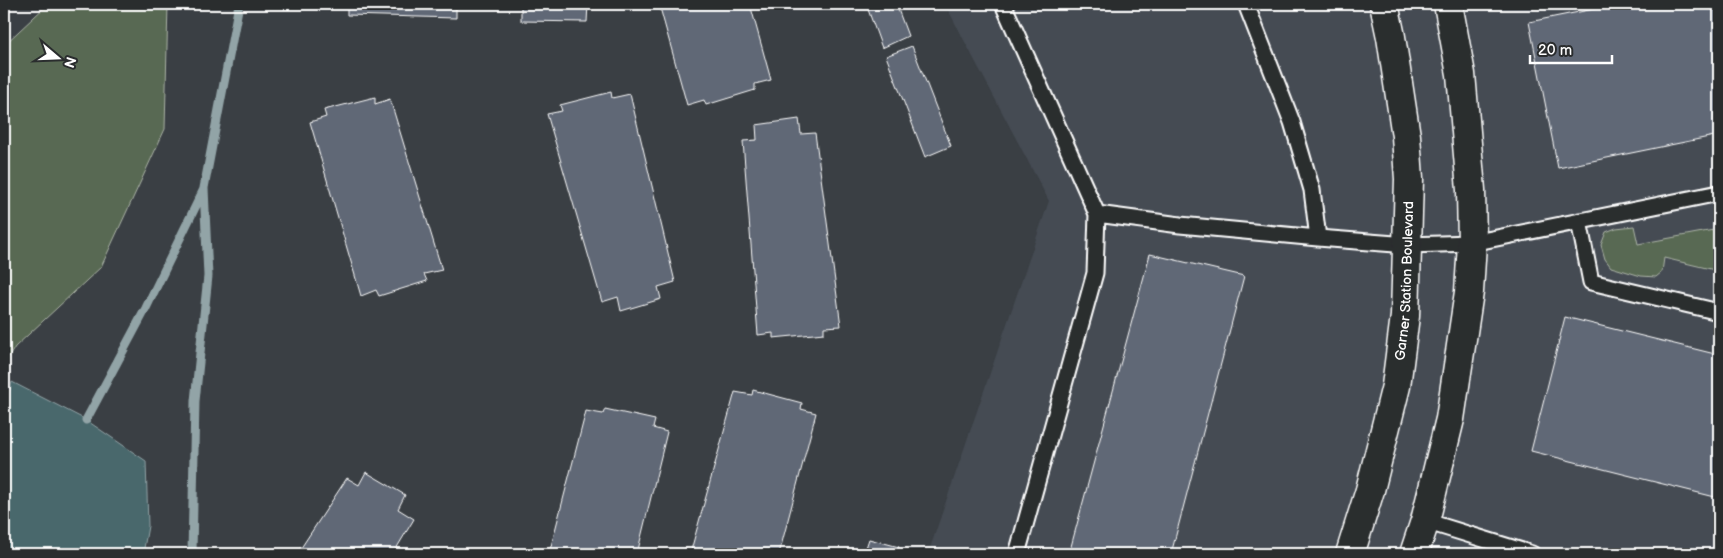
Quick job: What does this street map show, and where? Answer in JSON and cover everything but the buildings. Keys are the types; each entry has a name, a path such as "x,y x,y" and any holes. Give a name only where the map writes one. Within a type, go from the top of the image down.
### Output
{"street":[{"name":"Garner Station Boulevard","path":"1350,554 1370,490 1396,386 1405,316 1409,179 1406,136 1384,4"},
{"path":"1414,554 1425,521 1450,419 1469,292 1472,243 1471,190 1461,74 1448,4"}],"lane":[{"path":"1003,4 1096,214 1095,273 1017,554"},
{"path":"1246,4 1292,122 1312,190 1318,238"},
{"path":"1096,214 1180,225 1408,245 1472,243 1719,193"},
{"path":"1579,222 1591,282 1719,312"},
{"path":"1425,521 1532,554"}],"shaded area":[{"path":"945,4 1719,4 1719,554 928,554 1049,201"}],"green space":[{"path":"48,4 168,4 165,129 101,267 15,347 4,365 4,45"},
{"path":"1634,226 1638,244 1719,229 1719,271 1664,258 1662,272 1656,277 1641,276 1611,267 1605,259 1601,245 1606,232 1616,228"}],"water":[{"path":"12,382 86,420 146,461 148,526 143,554 4,554 4,411"}],"waterway":[{"path":"192,554 195,401 208,276 204,188 239,4"},
{"path":"86,420 146,308 204,189"}]}
